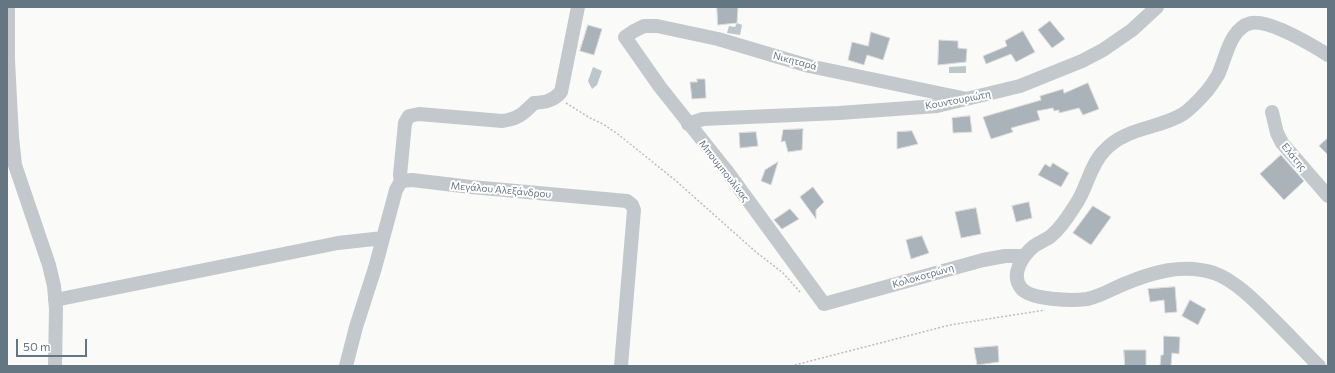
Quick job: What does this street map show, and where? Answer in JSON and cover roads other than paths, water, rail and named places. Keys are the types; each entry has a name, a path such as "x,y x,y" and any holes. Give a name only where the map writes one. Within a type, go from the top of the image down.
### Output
{"street":[{"path":"8,7 8,67 12,137 16,165 49,265 54,286 55,366"},
{"path":"346,366 396,190 401,181 400,175 405,123 409,116 416,114 502,121 513,120 534,103 546,102 555,99 561,92 578,7"},
{"name":"Κουντουριώτη","path":"688,124 703,119 937,106 968,99 1020,86 1082,61 1103,50 1132,30 1157,7"},
{"path":"1319,366 1251,298 1226,280 1215,274 1199,269 1184,268 1157,272 1088,299 1049,298 1027,293 1020,288 1017,275 1024,256 1034,246 1050,237 1060,228 1078,202 1097,160 1104,150 1131,133 1183,114 1196,103 1207,91 1217,76 1239,29 1254,22 1264,23 1312,45 1328,55"},
{"name":"Νικηταρά","path":"625,38 644,26 657,26 718,39 809,66 968,99"},
{"name":"Μπουμπουλίνας","path":"625,38 688,124 726,170 824,304"},
{"name":"Ελάτης","path":"1272,112 1277,133 1282,143 1328,196"},
{"name":"Μεγάλου Αλεξάνδρου","path":"401,181 412,180 471,187 627,201 632,205 634,210 621,366"},
{"path":"55,300 338,243 383,238"},
{"name":"Κολοκοτρώνη","path":"824,304 983,260 1005,256 1024,256"}]}
